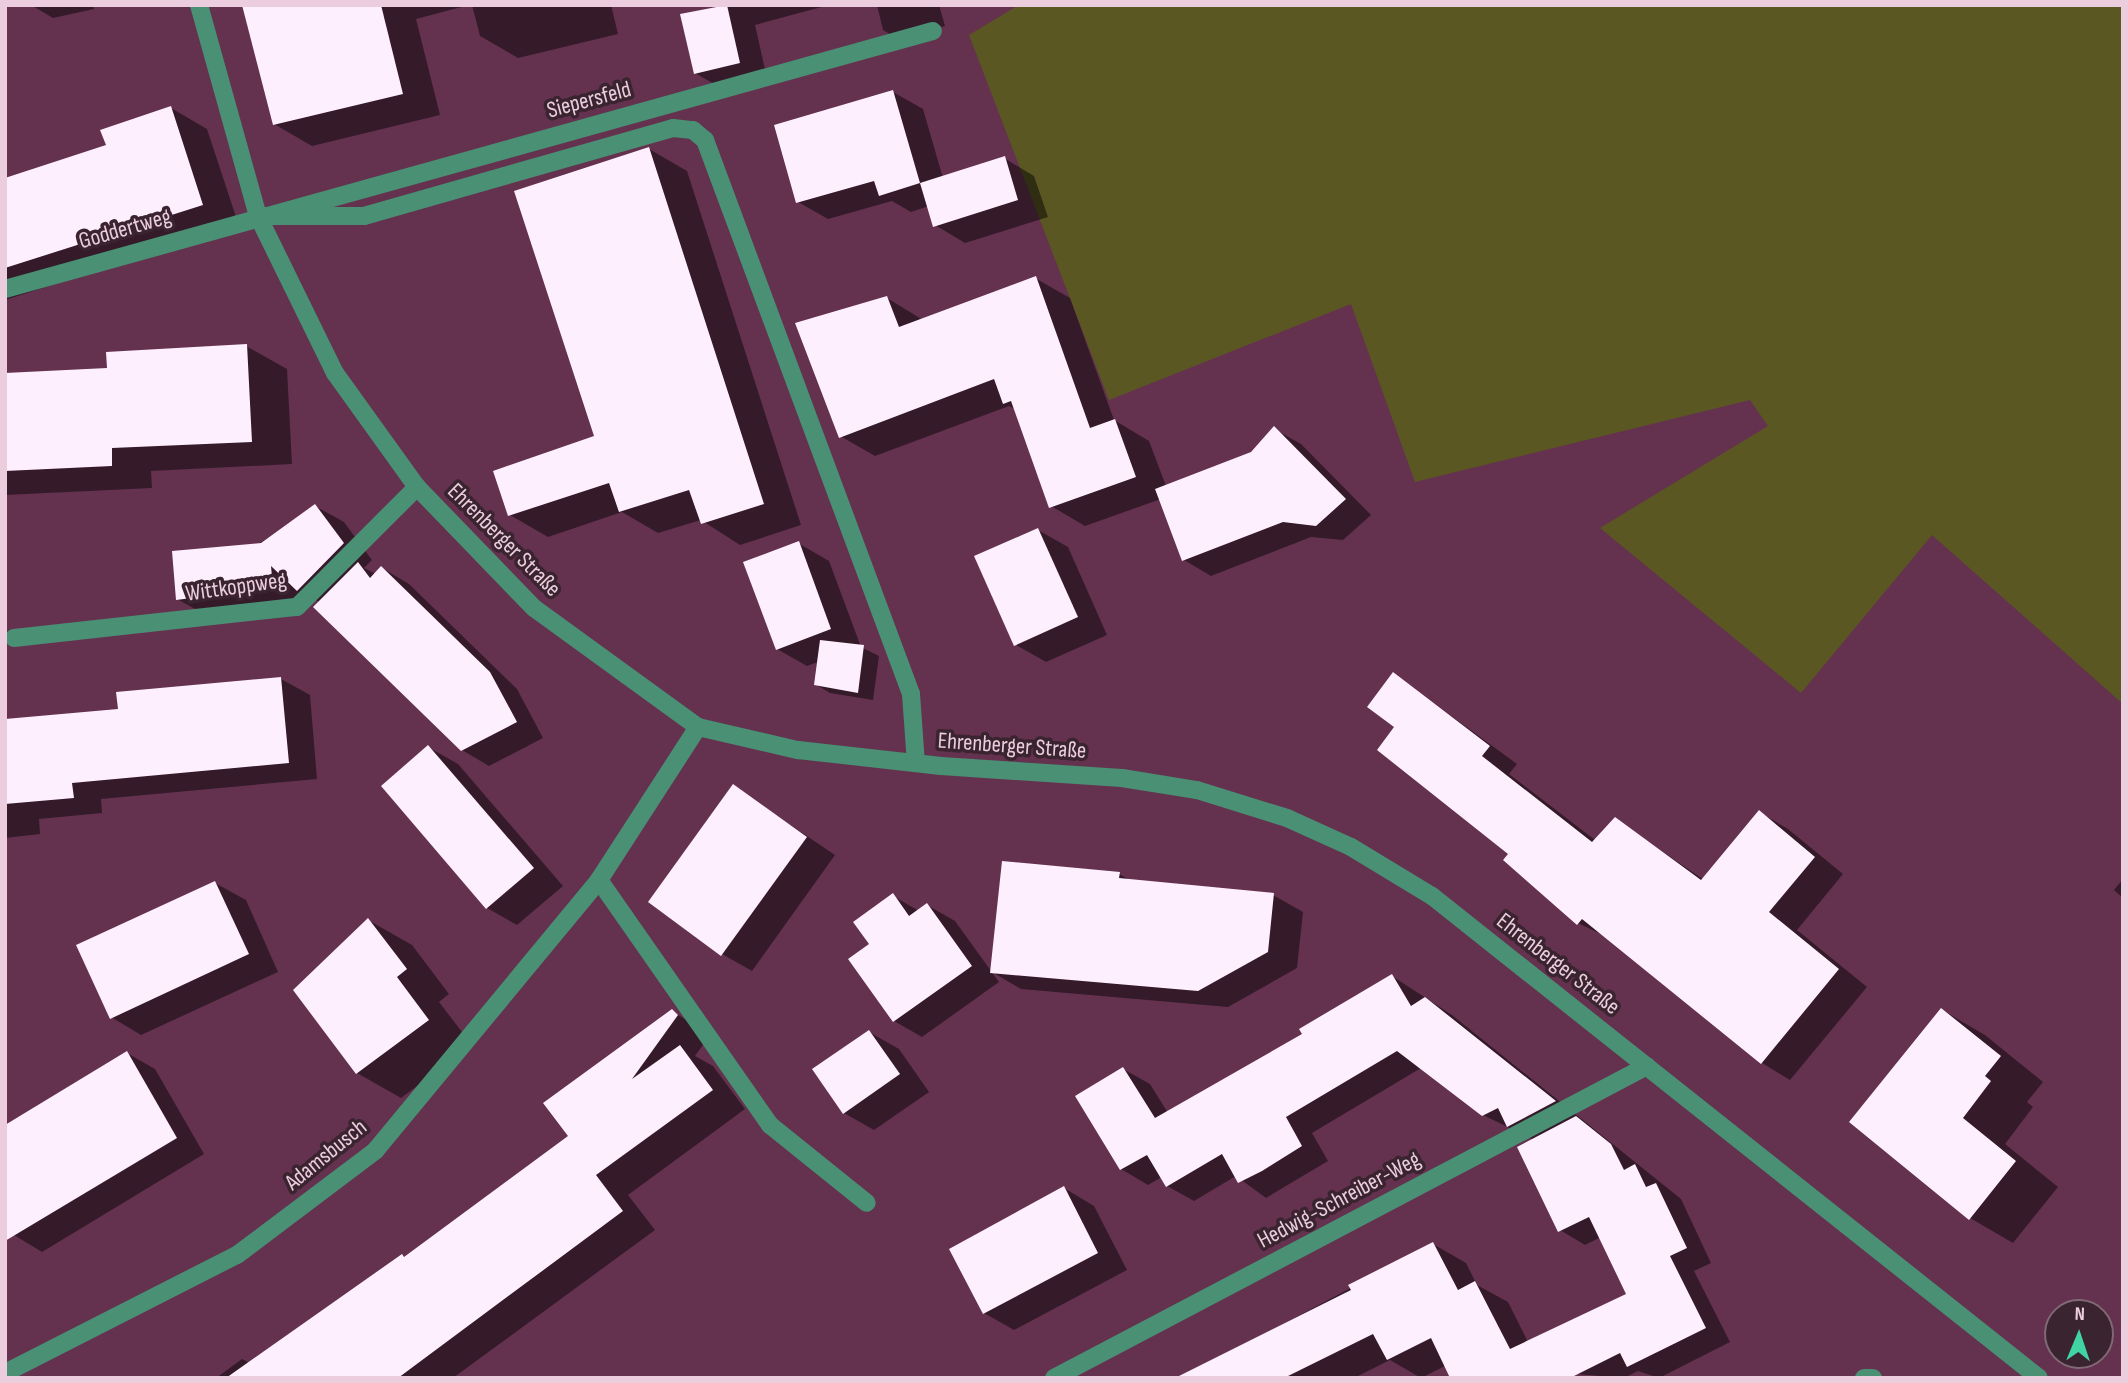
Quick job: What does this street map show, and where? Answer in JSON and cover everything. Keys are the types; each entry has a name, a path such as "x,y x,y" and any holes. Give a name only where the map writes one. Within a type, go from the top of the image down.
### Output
{"street":[{"name":"Ehrenberger Straße","path":"199,5 258,216 335,373 417,487 534,608 698,727 798,750 916,764 1122,778 1197,790 1287,818 1351,847 1432,896 2039,1378"},
{"name":"Siepersfeld","path":"258,216 933,31"},
{"path":"258,216 364,216 673,128 693,130 705,141 911,694 916,764"},
{"name":"Goddertweg","path":"5,289 258,216"},
{"name":"Wittkoppweg","path":"14,638 297,607 417,487"},
{"name":"Adamsbusch","path":"5,1373 237,1255 375,1151 599,880 698,727"},
{"path":"599,880 770,1125 867,1203"},
{"name":"Hedwig-Schreiber-Weg","path":"1054,1378 1647,1066"},
{"path":"1864,1378 1873,1378"}],"shaded area":[{"path":"1019,5 2123,5 2123,704 1932,535 1801,693 1600,528 1768,426 1750,400 1415,482 1351,304 1109,400 969,35"}],"building":[{"path":"242,5 381,5 403,94 273,125"},
{"path":"727,5 740,63 694,74 680,14"},
{"path":"893,90 920,183 879,196 874,181 796,203 774,125"},
{"path":"171,106 203,205 5,268 5,178 106,145 100,130"},
{"path":"649,147 764,504 701,524 689,490 619,512 609,483 508,516 493,471 594,436 514,191"},
{"path":"1005,156 1018,200 933,227 920,183"},
{"path":"1036,276 1090,428 1115,419 1136,477 1049,508 1011,401 1003,404 994,379 839,438 795,323 887,296 899,327"},
{"path":"247,344 252,442 112,448 112,466 5,471 5,373 107,368 106,352"},
{"path":"1274,426 1346,499 1316,526 1283,522 1182,561 1155,489 1251,452"},
{"path":"315,504 344,543 297,591 271,566 273,588 176,600 172,551 261,543"},
{"path":"1038,528 1078,617 1014,646 974,556"},
{"path":"799,541 831,629 776,650 743,562"},
{"path":"358,562 370,578 381,566 490,672 517,722 461,751 313,607"},
{"path":"820,640 864,645 858,693 814,685"},
{"path":"1393,672 1490,746 1482,756 1592,842 1615,817 1701,880 1759,810 1815,857 1769,912 1839,969 1761,1064 1582,919 1577,925 1503,860 1508,854 1377,750 1394,727 1367,707"},
{"path":"281,677 289,763 72,783 74,798 5,804 5,719 118,709 116,692"},
{"path":"428,745 534,868 486,909 381,786"},
{"path":"733,784 807,837 721,956 648,902"},
{"path":"1002,861 1120,872 1119,878 1274,893 1268,952 1198,991 990,973"},
{"path":"215,881 249,954 110,1019 76,945"},
{"path":"893,893 909,916 927,903 972,966 893,1022 848,959 869,944 853,922"},
{"path":"368,918 407,969 397,977 429,1020 356,1074 293,990"},
{"path":"1392,974 1411,1006 1425,997 1556,1101 1507,1127 1498,1108 1482,1116 1397,1051 1286,1117 1302,1146 1262,1171 1238,1183 1222,1154 1166,1187 1147,1155 1120,1170 1075,1096 1123,1067 1155,1118 1302,1034 1299,1029"},
{"path":"1941,1008 2001,1056 1985,1076 1991,1081 1963,1118 2016,1161 1969,1220 1849,1122"},
{"path":"672,1009 678,1015 632,1079 680,1045 713,1090 596,1175 623,1211 398,1378 226,1378 402,1254 404,1257 568,1136 543,1103"},
{"path":"869,1030 900,1074 843,1114 812,1069"},
{"path":"127,1051 177,1138 5,1241 5,1125"},
{"path":"1576,1116 1611,1144 1624,1170 1635,1164 1646,1187 1656,1183 1687,1248 1670,1256 1706,1328 1627,1367 1620,1353 1570,1378 1450,1378 1431,1338 1387,1360 1373,1334 1284,1378 1175,1378 1351,1290 1348,1285 1433,1242 1458,1290 1475,1281 1510,1349 1626,1294 1589,1217 1558,1232 1517,1147"},
{"path":"1064,1186 1098,1253 983,1314 949,1249"}]}
